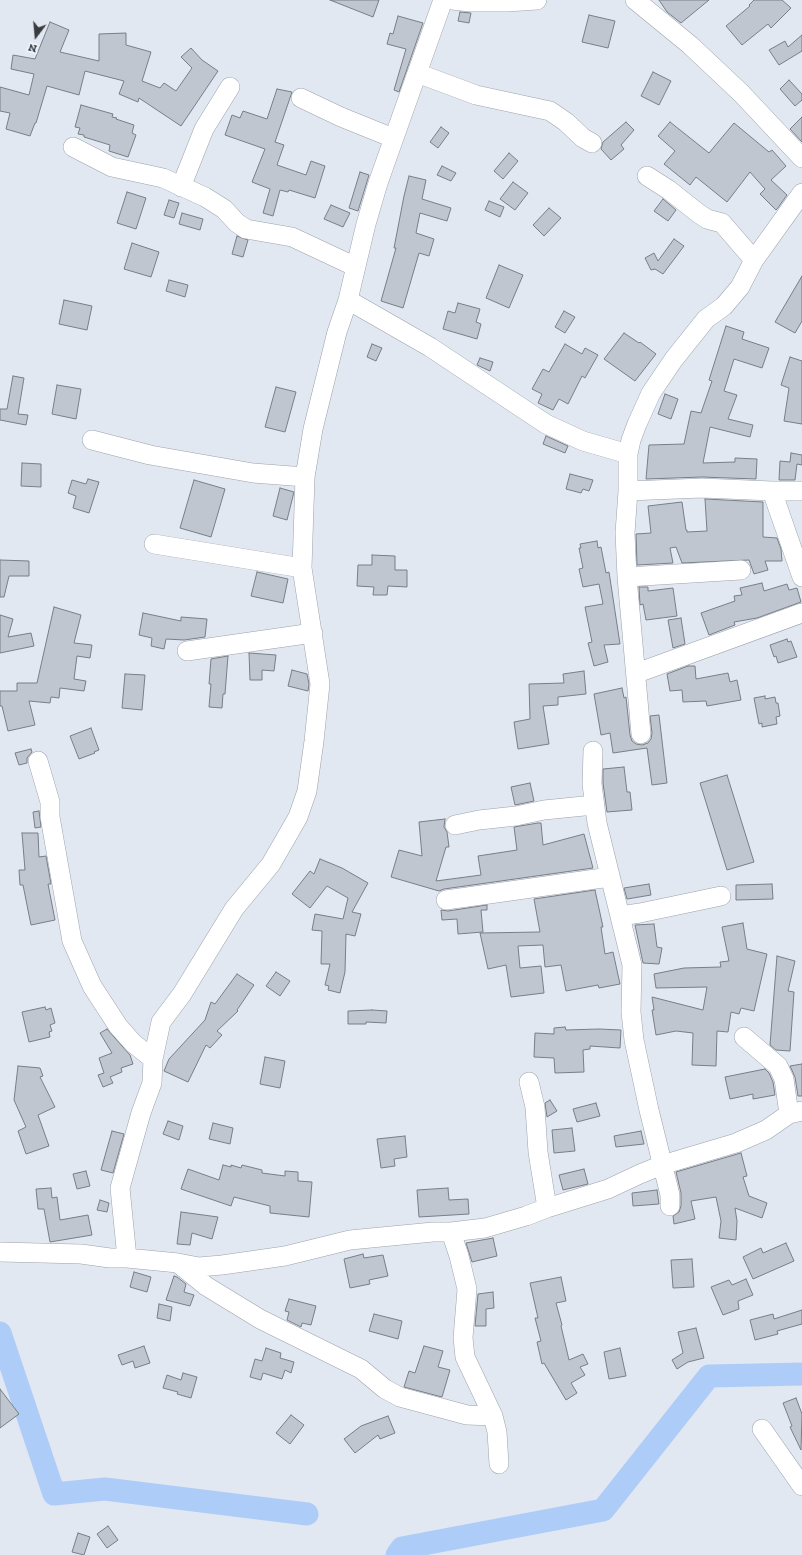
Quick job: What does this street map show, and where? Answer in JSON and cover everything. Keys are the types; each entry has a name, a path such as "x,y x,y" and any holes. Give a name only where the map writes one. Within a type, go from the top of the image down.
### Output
{"street":[{"path":"127,1258 120,1188 141,1113 152,1083 153,1059 161,1022 182,994 234,909 271,864 298,817 307,791 320,684 302,568 305,478 313,429 337,332 348,300 366,224 393,138 443,0"},
{"path":"452,0 492,2 537,0"},
{"path":"635,0 690,45 741,93 802,158"},
{"path":"417,74 476,95 550,111 592,143"},
{"path":"181,187 204,129 230,86"},
{"path":"301,98 341,117 393,138"},
{"path":"72,147 112,167 163,178 205,197 224,209 237,223 246,229 292,237 356,267"},
{"path":"647,176 669,190 707,219 722,223 754,260"},
{"path":"641,734 637,673 627,576 625,534 628,491 628,454 631,440 636,424 651,393 674,359 706,319 724,306 740,287 754,260 802,193"},
{"path":"348,300 430,347 546,424 583,440 628,454"},
{"path":"92,440 150,455 253,473 305,478"},
{"path":"628,491 702,488 802,491"},
{"path":"772,491 802,577"},
{"path":"154,544 302,568"},
{"path":"627,576 741,570"},
{"path":"637,673 802,613"},
{"path":"187,651 313,633"},
{"path":"593,751 592,784 596,823 632,965 631,1012 634,1040 670,1195 670,1206"},
{"path":"38,761 50,802 50,817 72,941 92,986 118,1026 133,1043 153,1059"},
{"path":"456,825 479,820 516,816 544,810 594,805"},
{"path":"446,900 610,877"},
{"path":"620,916 721,896"},
{"path":"0,1252 81,1254 110,1258 127,1258 178,1263 199,1267 222,1266 285,1256 350,1240 485,1228 608,1189 662,1165 736,1143 766,1130 796,1113 778,1066 744,1037"},
{"path":"529,1082 535,1107 538,1152 547,1208"},
{"path":"451,1232 459,1256 467,1290 463,1330 465,1357 493,1416 497,1432 499,1464"},
{"path":"178,1263 213,1290 260,1319 361,1369 385,1389 400,1397 467,1415 493,1416"},
{"path":"762,1429 802,1486"}],"building":[{"path":"330,0 379,0 373,17"},
{"path":"659,0 709,0 681,23 667,12"},
{"path":"754,0 782,0 791,8 771,28 768,24 742,45 726,26 750,6 749,5"},
{"path":"460,12 471,13 469,23 458,21"},
{"path":"589,15 615,21 608,48 582,42"},
{"path":"398,16 423,23 399,92 394,90 406,49 387,44 390,33 393,34"},
{"path":"50,22 69,30 60,52 99,61 99,34 126,33 126,45 151,52 142,81 160,88 164,83 176,91 192,68 181,57 191,48 202,60 218,71 181,126 139,98 138,102 119,94 124,81 85,71 79,95 47,86 36,123 30,136 6,129 10,113 0,111 0,87 29,95 34,74 11,69 13,55 35,59"},
{"path":"802,35 802,51 779,65 769,50 785,41 788,47"},
{"path":"653,72 671,81 659,105 641,96"},
{"path":"789,80 802,94 802,100 795,106 780,89"},
{"path":"277,89 292,92 275,142 284,145 277,165 306,175 311,161 325,166 315,198 289,190 288,192 280,190 273,216 263,213 270,189 252,182 265,149 225,135 232,115 240,118 243,111 267,119"},
{"path":"81,105 113,114 112,117 134,125 132,133 136,135 128,157 109,151 110,145 78,134 80,128 75,127"},
{"path":"802,117 802,142 790,129"},
{"path":"626,122 634,130 621,145 624,149 611,160 601,149 603,142"},
{"path":"670,122 709,153 734,123 769,152 772,150 786,166 771,180 787,195 777,209 776,210 760,194 765,189 750,172 727,202 696,177 690,185 664,164 675,151 658,136"},
{"path":"441,127 449,133 438,148 430,142"},
{"path":"509,153 518,161 503,179 494,171"},
{"path":"442,166 456,173 451,181 437,175"},
{"path":"360,172 369,175 358,211 349,208"},
{"path":"409,176 426,180 422,199 451,208 447,221 420,213 416,233 434,239 429,256 419,253 403,308 381,301 396,248 394,248"},
{"path":"513,182 528,193 515,210 500,199"},
{"path":"127,192 146,198 136,229 117,223"},
{"path":"663,199 676,210 668,221 654,211"},
{"path":"169,200 179,203 174,218 164,215"},
{"path":"489,201 504,207 500,217 485,210"},
{"path":"331,205 350,213 343,227 324,219"},
{"path":"549,208 561,218 544,236 533,225"},
{"path":"182,213 203,219 200,230 179,224"},
{"path":"237,236 248,240 243,257 232,254"},
{"path":"674,239 684,246 663,274 655,269 651,270 645,258 654,253 658,261"},
{"path":"132,243 159,252 151,277 124,269"},
{"path":"499,265 523,275 509,308 486,298"},
{"path":"802,276 802,321 795,333 775,322"},
{"path":"169,280 188,285 185,297 166,291"},
{"path":"64,300 92,306 87,330 59,324"},
{"path":"458,303 480,309 476,322 481,324 477,339 443,329 448,311 455,313"},
{"path":"564,311 575,317 565,333 555,327"},
{"path":"726,326 744,332 742,339 769,348 762,368 734,359 724,391 737,395 728,419 753,425 750,437 710,427 703,463 735,462 735,458 757,459 756,479 702,477 646,479 649,445 684,444 691,411 701,413 712,381 709,380"},
{"path":"624,333 639,343 640,342 656,354 635,381 604,359"},
{"path":"372,344 382,348 376,361 367,357"},
{"path":"565,344 582,354 585,348 598,355 585,378 582,376 568,404 559,399 553,410 538,403 542,394 532,389 543,369 549,372"},
{"path":"790,357 802,361 802,424 784,421 789,388 781,385"},
{"path":"480,358 493,362 490,371 477,365"},
{"path":"13,376 24,378 18,414 28,415 26,425 0,420 0,409 7,409"},
{"path":"57,385 81,389 76,419 52,414"},
{"path":"276,387 296,392 285,432 265,427"},
{"path":"665,394 678,399 671,419 658,414"},
{"path":"546,436 568,446 565,453 543,444"},
{"path":"791,453 802,455 802,465 797,464 795,480 779,480 780,461 790,462"},
{"path":"22,463 41,464 41,487 21,486"},
{"path":"570,474 593,480 589,491 583,489 581,493 566,489"},
{"path":"88,479 99,482 89,513 73,508 76,496 68,493 72,480 86,484"},
{"path":"194,480 225,489 211,537 180,528"},
{"path":"280,488 294,492 287,520 273,516"},
{"path":"705,499 763,502 763,537 777,538 781,549 782,561 765,561 768,570 754,574 749,560 682,563 676,547 670,548 673,563 637,565 636,534 651,533 648,506 682,502 687,532 707,531"},
{"path":"597,541 598,548 601,547 606,573 609,572 620,644 604,645 608,662 594,666 588,643 592,642 585,607 603,604 599,584 583,587 579,569 583,568 579,548 581,548 580,544"},
{"path":"372,555 395,556 395,570 407,570 407,587 388,586 387,595 373,595 374,587 357,586 358,565 372,565"},
{"path":"0,560 29,561 29,576 9,576 4,597 0,597"},
{"path":"257,572 288,579 283,603 251,596"},
{"path":"762,583 764,591 787,584 789,590 797,588 801,602 757,618 734,622 735,625 709,635 701,613 735,601 734,596 742,595 740,588"},
{"path":"639,587 648,587 648,591 673,588 677,616 646,620 643,604 640,605"},
{"path":"54,607 81,615 74,643 92,645 90,658 77,656 74,679 86,681 84,691 60,688 59,698 51,697 50,703 29,701 35,725 8,731 2,706 0,706 0,691 17,691 17,683 37,683"},
{"path":"143,613 181,621 181,617 207,619 205,637 184,640 166,639 164,649 151,646 152,638 139,635"},
{"path":"0,615 13,619 8,637 31,633 34,646 0,653"},
{"path":"681,618 685,644 673,648 668,620"},
{"path":"787,639 788,642 791,641 797,657 778,663 776,656 774,657 770,645"},
{"path":"249,653 276,655 274,671 262,670 262,680 250,680"},
{"path":"228,656 225,694 223,694 222,708 209,707 211,659"},
{"path":"688,666 695,666 696,679 728,673 730,682 737,680 741,700 707,706 706,701 683,702 682,690 670,691 667,674"},
{"path":"292,670 307,674 309,684 308,691 288,686"},
{"path":"584,671 586,694 558,697 558,705 543,706 549,744 518,749 514,722 530,719 529,684 564,683 563,674"},
{"path":"125,674 145,675 142,710 122,708"},
{"path":"622,688 624,698 626,697 630,735 632,741 636,744 642,745 648,743 651,739 652,733 650,716 659,715 667,783 652,785 647,748 613,753 610,733 601,735 594,694"},
{"path":"765,696 765,699 775,697 776,703 778,703 780,716 776,717 777,724 762,727 762,723 759,724 754,698"},
{"path":"91,728 99,750 79,759 70,736"},
{"path":"31,749 32,752 27,758 27,763 19,765 15,753"},
{"path":"624,767 627,792 630,792 632,810 607,812 603,783 603,769"},
{"path":"727,775 754,862 727,870 700,783"},
{"path":"530,783 534,801 515,805 511,787"},
{"path":"39,811 41,827 35,828 33,812"},
{"path":"445,819 444,827 447,832 449,847 446,847 436,881 481,875 478,856 517,850 514,827 538,823 541,823 543,845 584,834 593,868 444,889 439,891 391,877 399,850 422,856 419,822"},
{"path":"22,833 38,833 39,857 46,856 51,884 48,884 55,920 31,925 23,885 20,885 19,870 25,870"},
{"path":"320,859 342,868 368,883 352,912 361,914 355,936 346,934 345,972 340,993 328,990 329,986 325,985 330,964 321,964 322,931 312,930 315,914 343,919 348,898 327,886 310,908 292,894 310,871 314,874"},
{"path":"649,884 651,895 627,899 624,888"},
{"path":"772,884 773,899 736,900 736,885"},
{"path":"595,890 603,927 601,927 605,954 613,952 620,984 599,988 598,985 566,991 561,965 545,967 543,945 518,946 520,968 541,966 544,993 511,997 506,965 488,969 480,933 540,932 534,899"},
{"path":"487,905 487,910 481,910 483,932 458,934 457,919 442,920 441,910 448,911"},
{"path":"743,923 747,949 767,954 754,1011 741,1008 739,1014 731,1012 728,1032 717,1031 716,1066 692,1065 693,1033 676,1031 656,1035 652,1010 654,1010 652,997 703,1010 707,987 656,988 654,974 684,968 721,967 720,962 729,961 722,927"},
{"path":"654,924 657,947 662,948 659,964 643,963 635,925"},
{"path":"777,956 795,961 788,991 794,992 790,1051 776,1050 770,1045"},
{"path":"276,972 290,981 280,996 266,986"},
{"path":"237,974 254,985 237,1010 238,1011 217,1031 222,1035 210,1048 206,1045 188,1082 164,1071 169,1059 205,1020 211,1002 215,1004"},
{"path":"45,1007 46,1010 51,1008 55,1023 50,1025 52,1031 49,1032 50,1037 29,1042 22,1012"},
{"path":"348,1011 387,1011 386,1023 366,1022 366,1024 348,1024"},
{"path":"565,1027 566,1030 621,1030 620,1048 590,1046 590,1049 583,1050 584,1072 555,1073 554,1058 534,1057 535,1033 554,1034 554,1028"},
{"path":"107,1029 130,1055 133,1064 121,1068 122,1072 110,1077 113,1083 103,1087 98,1075 104,1073 99,1058 112,1053 100,1033"},
{"path":"265,1057 285,1061 280,1088 260,1084"},
{"path":"802,1064 802,1096 798,1096 795,1077 790,1066"},
{"path":"18,1066 40,1068 43,1076 40,1077 55,1107 38,1115 49,1146 26,1154 18,1131 26,1127 14,1100"},
{"path":"765,1069 769,1073 773,1082 775,1095 753,1099 753,1094 730,1099 725,1077"},
{"path":"550,1100 557,1111 547,1117 545,1103"},
{"path":"596,1103 600,1116 577,1122 573,1109"},
{"path":"168,1121 183,1126 179,1140 163,1134"},
{"path":"213,1123 233,1128 230,1144 209,1139"},
{"path":"572,1128 575,1151 554,1153 552,1130"},
{"path":"112,1131 124,1134 113,1173 101,1170"},
{"path":"641,1131 644,1144 616,1147 614,1136"},
{"path":"405,1136 407,1157 394,1159 395,1166 381,1168 377,1139"},
{"path":"741,1153 747,1176 743,1177 749,1196 767,1203 762,1218 735,1208 737,1221 736,1240 719,1238 721,1221 716,1197 691,1201 695,1219 674,1224 673,1216 679,1212 681,1206 681,1193 676,1172"},
{"path":"223,1165 231,1167 231,1165 241,1168 242,1165 262,1170 262,1173 285,1176 285,1171 298,1172 298,1181 312,1182 309,1217 270,1213 270,1206 234,1197 231,1206 181,1189 188,1169 219,1180"},
{"path":"584,1169 588,1184 563,1190 559,1175"},
{"path":"86,1171 90,1186 77,1189 73,1174"},
{"path":"51,1188 52,1198 57,1197 60,1220 88,1215 92,1235 50,1242 44,1209 38,1209 36,1189"},
{"path":"448,1188 449,1200 468,1199 469,1214 419,1217 417,1190"},
{"path":"657,1190 659,1204 633,1206 632,1193"},
{"path":"100,1200 109,1203 107,1212 97,1210"},
{"path":"181,1212 218,1217 212,1239 192,1233 190,1245 177,1244"},
{"path":"493,1238 497,1256 472,1262 466,1243"},
{"path":"786,1243 794,1261 753,1279 743,1257 761,1248 763,1253"},
{"path":"363,1254 364,1258 383,1255 388,1276 369,1280 370,1284 350,1288 344,1259"},
{"path":"692,1259 694,1287 673,1288 671,1260"},
{"path":"134,1272 151,1277 147,1292 130,1287"},
{"path":"174,1276 186,1284 184,1292 194,1295 190,1306 166,1300"},
{"path":"561,1277 566,1301 556,1303 569,1360 583,1354 588,1364 580,1367 585,1375 571,1383 577,1393 566,1400 544,1363 542,1364 537,1342 541,1341 535,1318 538,1318 530,1283"},
{"path":"746,1279 753,1295 738,1301 739,1309 723,1315 711,1287 729,1280 732,1285"},
{"path":"493,1292 494,1308 486,1309 486,1326 475,1326 478,1294"},
{"path":"289,1299 316,1306 311,1325 302,1323 301,1327 287,1320 289,1312 285,1311"},
{"path":"159,1304 172,1307 170,1321 157,1318"},
{"path":"802,1310 802,1324 777,1331 778,1334 755,1340 750,1320 773,1314 774,1319"},
{"path":"374,1314 402,1321 398,1339 369,1331"},
{"path":"696,1328 704,1358 688,1362 677,1369 672,1360 683,1353 678,1332"},
{"path":"144,1346 150,1363 135,1368 133,1361 122,1365 118,1355"},
{"path":"424,1346 443,1351 438,1367 450,1370 442,1397 404,1387 409,1371 415,1373"},
{"path":"266,1348 281,1353 280,1358 294,1362 291,1373 285,1370 282,1379 263,1373 261,1380 250,1377 255,1359 262,1361"},
{"path":"620,1348 626,1376 609,1379 604,1352"},
{"path":"183,1373 197,1377 191,1398 177,1394 178,1392 163,1388 167,1375 181,1380"},
{"path":"0,1389 19,1414 0,1428"},
{"path":"796,1398 802,1414 801,1450 790,1427 792,1426 783,1403"},
{"path":"291,1415 304,1425 290,1444 276,1433"},
{"path":"388,1416 395,1433 380,1439 378,1435 355,1453 344,1439 361,1426"},
{"path":"108,1526 118,1540 107,1548 97,1534"},
{"path":"78,1533 90,1537 84,1555 72,1552"}],"waterway":[{"path":"0,1333 54,1494 105,1489 307,1514"},
{"path":"397,1555 402,1548 603,1510 709,1376 802,1374"}]}
